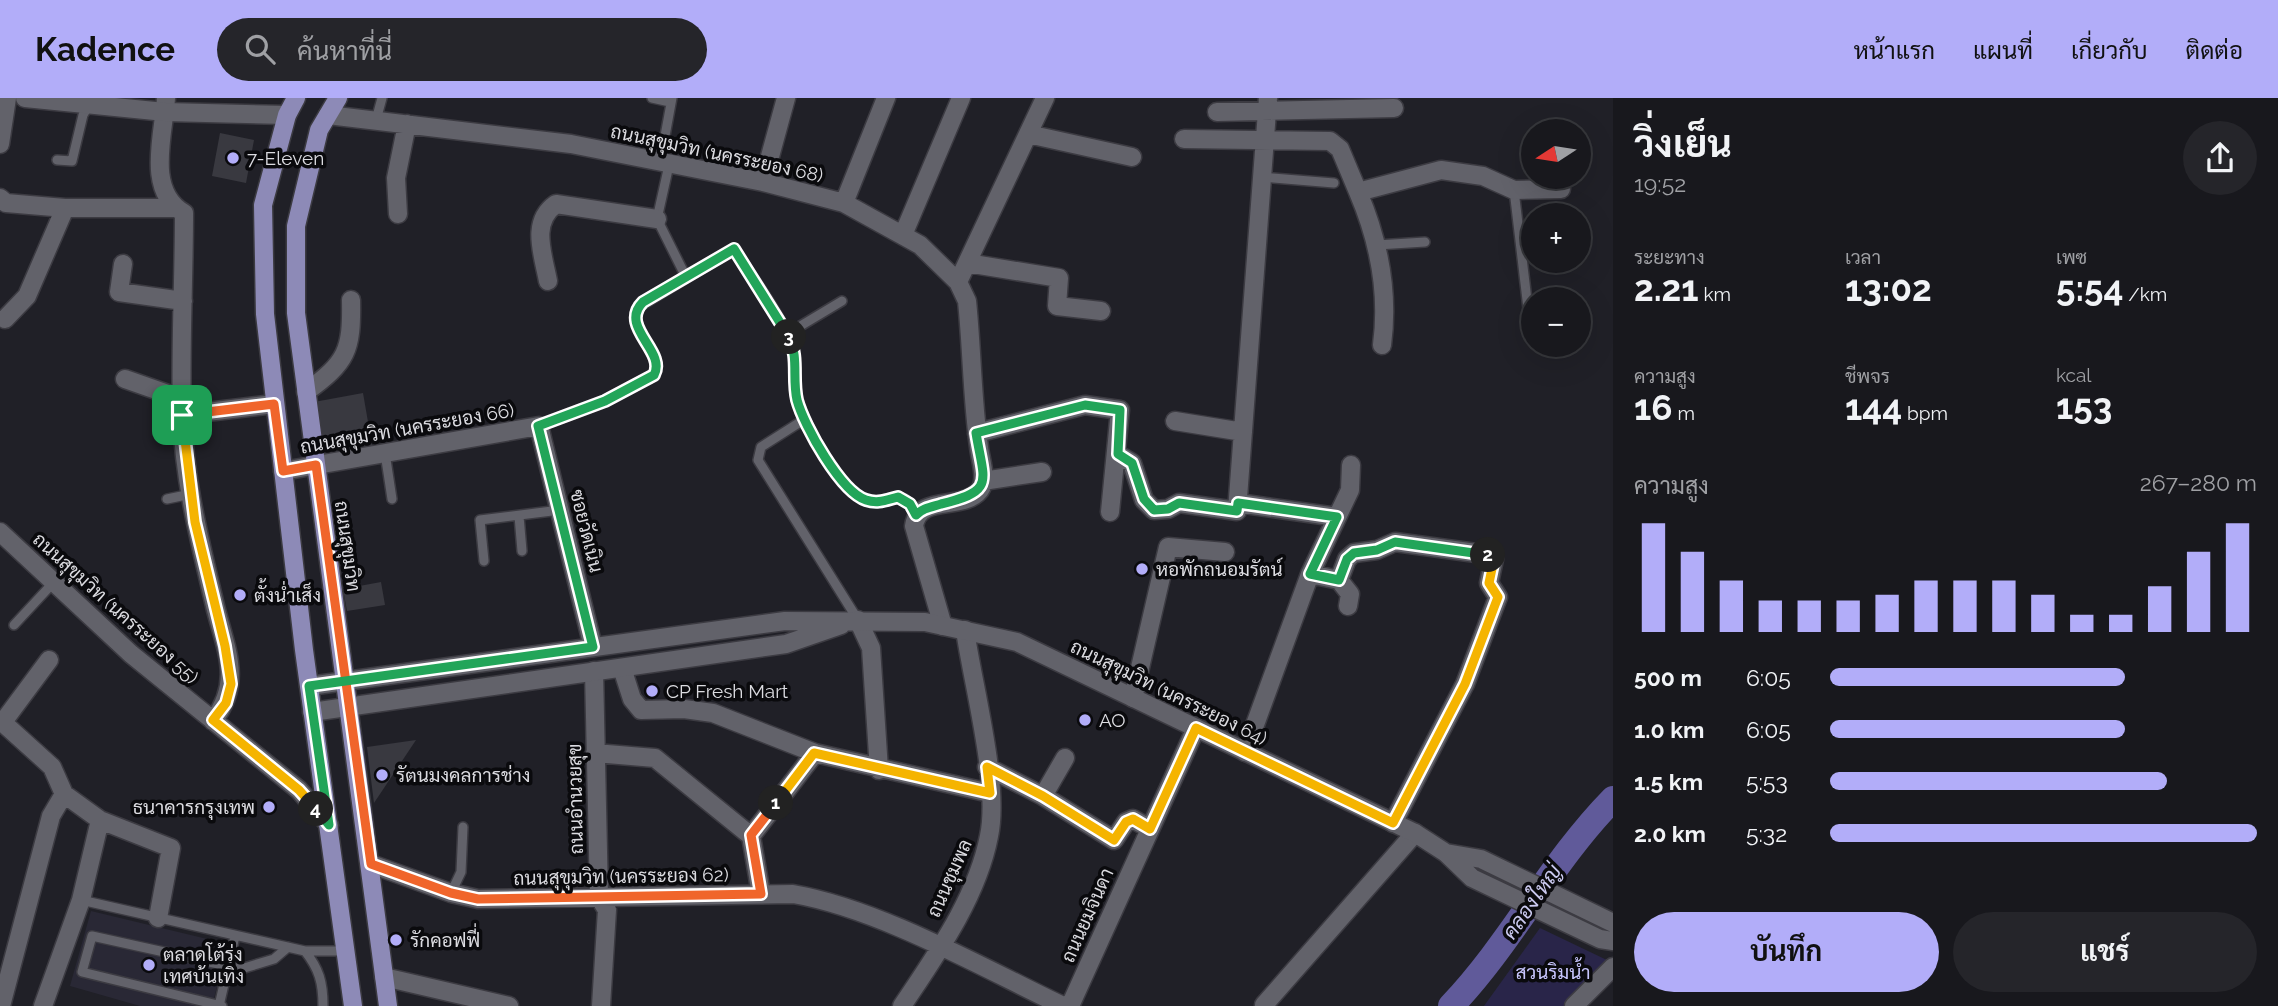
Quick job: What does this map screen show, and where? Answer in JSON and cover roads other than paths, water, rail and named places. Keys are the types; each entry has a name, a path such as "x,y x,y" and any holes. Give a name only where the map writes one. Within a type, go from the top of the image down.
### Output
{"main road":[{"path":"296,98 287,115 263,205 265,314 312,712 353,1006"},
{"name":"ถนนสุขุมวิท","path":"338,98 319,130 296,226 296,313 351,707 388,1006"}],"street":[{"path":"0,144 8,98"},
{"path":"26,98 287,115"},
{"path":"763,182 786,98"},
{"path":"844,203 886,98"},
{"path":"903,235 961,98"},
{"path":"958,282 1045,98"},
{"path":"1217,111 1267,103 1340,107 1347,111 1394,108"},
{"path":"1118,454 1132,463 1144,499 1154,510 1168,509 1179,503 1237,511 1267,103"},
{"path":"165,105 161,177 165,193 175,208 184,213 182,407 191,494 231,684 226,703 213,720"},
{"name":"ถนนสุขุมวิท (นครระยอง 68)","path":"328,116 571,144 763,182 844,203 903,235 943,264 958,282 967,301 976,433 984,481"},
{"path":"398,214 396,178 407,124"},
{"path":"1028,134 1132,158"},
{"path":"1184,139 1329,141 1340,149 1359,192 1377,245 1384,303 1382,345"},
{"path":"1359,192 1441,170 1483,176 1514,190 1561,189"},
{"path":"0,198 6,202 65,208 175,208"},
{"path":"548,281 540,227 542,217 556,204 657,219"},
{"path":"5,319 27,296 65,208"},
{"path":"967,263 1059,278 1057,306 1101,311"},
{"path":"123,264 119,292 183,301"},
{"path":"306,392 344,360 352,331 351,300"},
{"path":"125,379 182,407 274,404"},
{"path":"976,433 1085,405 1120,410 1118,454 1110,512"},
{"path":"1175,421 1243,432"},
{"name":"ถนนสุขุมวิท (นครระยอง 66)","path":"283,471 538,426"},
{"name":"ซอยวัดเนิน","path":"538,426 593,647"},
{"path":"1245,752 1310,574 1350,490 1351,465"},
{"path":"943,626 914,526 916,515 922,509 970,497 980,489 984,481 1042,472"},
{"path":"1238,503 1337,517"},
{"name":"ถนนสุขุมวิท (นครระยอง 55)","path":"0,532 131,654 299,790 329,825"},
{"path":"1339,580 1347,559 1354,553 1377,550 1395,542 1491,555 1494,559 1489,583 1498,597 1465,684 1393,823"},
{"path":"1133,698 1168,547 1225,552"},
{"path":"1310,574 1339,580 1350,594 1348,606"},
{"path":"858,620 870,648 879,770"},
{"name":"ถนนสุขุมวิท (นครระยอง 64)","path":"312,712 786,643 858,620"},
{"name":"ถนนสุขุมวิท (นครระยอง 64)","path":"309,686 785,621 925,622 1017,642 1415,833 1446,853 1472,878 1606,940"},
{"name":"ถนนชุมพล","path":"902,1006 940,947 974,884 990,834 987,767 965,630"},
{"path":"48,660 1,721 52,767 64,794 100,820 171,848 158,918"},
{"path":"622,668 632,699 641,710 684,709 713,713 814,753 879,770 990,793"},
{"name":"ถนนอำนวยสุข","path":"594,671 599,897 607,910 601,1006"},
{"name":"ถนนยมจินดา","path":"1070,1006 1196,728"},
{"path":"595,753 655,758 751,835 761,894"},
{"path":"751,835 814,753"},
{"path":"1043,796 1065,758"},
{"path":"987,767 1043,796 1114,840 1126,822 1133,819 1150,829"},
{"path":"1,1006 51,816 64,794"},
{"path":"43,1006 81,900 100,820"},
{"path":"1264,1006 1415,833"},
{"name":"ถนนสุขุมวิท (นครระยอง 64)","path":"1446,853 1481,859 1611,922"},
{"name":"ถนนสุขุมวิท (นครระยอง 62)","path":"371,864 451,893 478,899 793,894 828,901 940,947 1063,1006"},
{"path":"1574,1006 1613,967"},
{"path":"384,977 509,1006"}],"lane":[{"path":"376,120 382,98"},
{"path":"652,98 671,100 657,219 686,276"},
{"path":"57,160 72,161 83,115 83,102"},
{"path":"1262,177 1334,183"},
{"path":"1514,190 1525,287"},
{"path":"1377,245 1425,242"},
{"path":"538,426 605,401 654,375 656,365 635,319 637,308 734,249 787,334 795,354 796,392 805,419 850,492 875,503 898,497 905,499 916,515"},
{"path":"787,334 842,301"},
{"path":"805,419 761,447 758,460 858,620"},
{"path":"385,453 393,499"},
{"path":"167,499 191,494"},
{"path":"484,561 480,520 560,510"},
{"path":"519,516 522,551"},
{"path":"14,625 53,583"},
{"path":"451,893 461,872 463,827"},
{"path":"81,900 305,951 345,951"},
{"path":"236,936 220,1006 82,972 92,936 241,969 274,959 288,947"},
{"path":"305,951 318,968 323,986 323,1006"}],"waterway":[{"name":"คลองใหญ่","path":"1451,1006 1493,956 1570,849 1613,799"}],"place":[{"name":"7-Eleven","path":"233,158"},
{"name":"หอพักถนอมรัตน์","path":"1142,569"},
{"name":"ตั้งน่ำเส็ง","path":"240,595"},
{"name":"CP Fresh Mart","path":"652,691"},
{"name":"AO","path":"1085,720"},
{"name":"รัตนมงคลการช่าง","path":"382,775"},
{"name":"ธนาคารกรุงเทพ","path":"269,807"},
{"name":"รักคอฟฟี่","path":"396,940"},
{"name":"ตลาดโต้รุ่ง เทศบ้นเทิง","path":"149,965"}],"park label":[{"name":"สวนริมน้ำ","path":"1553,972"}]}
